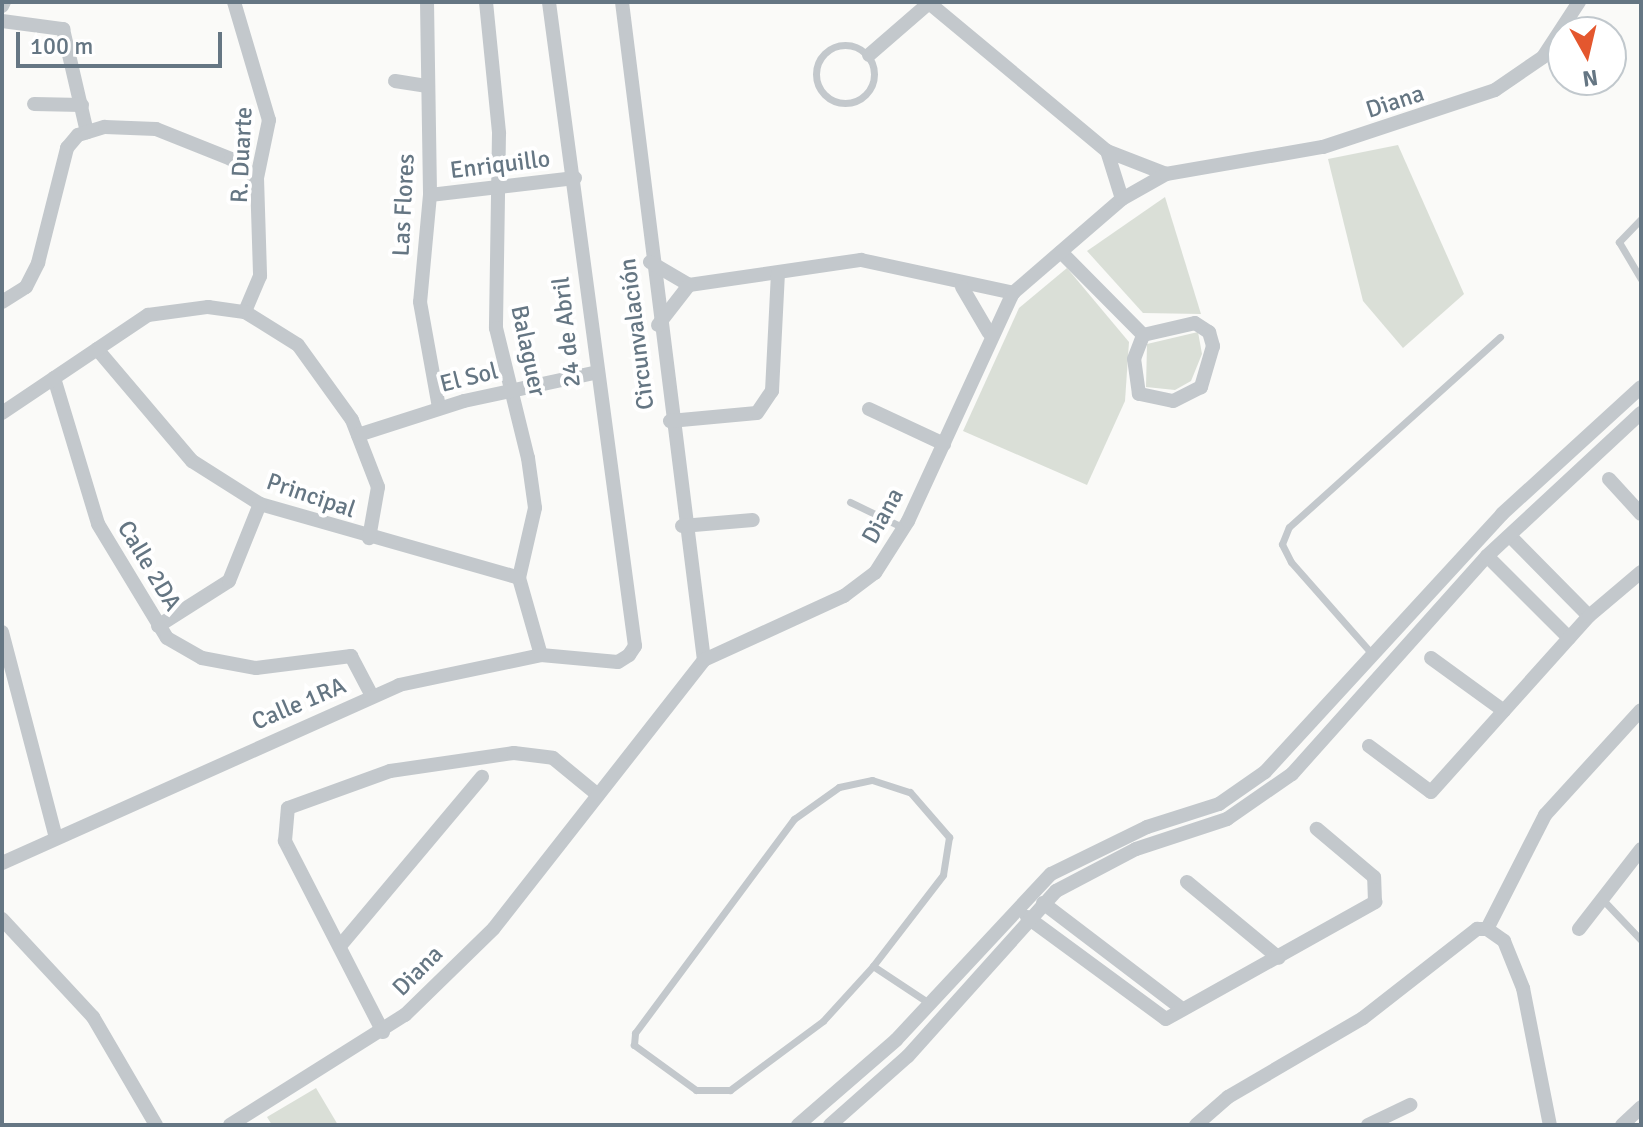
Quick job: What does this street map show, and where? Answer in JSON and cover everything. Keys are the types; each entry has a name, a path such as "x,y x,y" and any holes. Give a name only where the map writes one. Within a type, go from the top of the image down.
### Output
{"street":[{"name":"R. Duarte","path":"234,2 267,97 267,145 257,178 260,276 245,312"},
{"name":"Las Flores","path":"427,2 430,195 420,302 439,408"},
{"name":"Balaguer","path":"486,2 499,133 496,328 512,390 535,508 519,578 541,655"},
{"name":"24 de Abril","path":"549,2 575,178 593,373 635,646 629,655"},
{"name":"Circunvalación","path":"622,2 682,526 704,660"},
{"path":"869,55 928,2 1107,151 1166,174"},
{"name":"Diana","path":"230,1125 383,1032 494,928 704,660 844,596 875,573 904,528 944,444 989,333 1013,293 1122,199 1166,174 1323,147 1495,90 1543,57 1579,2"},
{"path":"2,21 63,29 87,132"},
{"path":"395,81 428,86"},
{"path":"34,104 82,105"},
{"path":"2,302 26,287 67,148 87,132 156,129 231,159 257,178"},
{"path":"1107,151 1122,199"},
{"name":"Enriquillo","path":"430,195 575,178"},
{"path":"1061,252 1143,335"},
{"path":"650,262 689,285 861,260 962,287 1013,293"},
{"path":"670,421 757,413 772,391 778,273"},
{"path":"658,325 689,285"},
{"path":"962,287 989,333"},
{"path":"2,413 97,349 162,311 245,312 298,345 358,435 378,487 369,538"},
{"path":"1168,325 1205,328 1213,363 1196,393 1160,401 1139,394 1134,359 1143,335 1168,325"},
{"name":"Principal","path":"97,349 192,461 260,504 369,538 519,578"},
{"name":"El Sol","path":"358,435 439,408 593,373"},
{"name":"Calle 2DA","path":"54,378 98,524 158,626 183,650 235,665 351,656 372,696"},
{"path":"798,1125 929,1003 1051,874 1240,792 1315,723 1502,514 1641,387"},
{"path":"869,409 944,444"},
{"path":"830,1125 908,1056 1027,917 1043,903 1124,854 1237,814 1292,774 1487,556 1641,413"},
{"path":"1609,479 1641,514"},
{"path":"158,626 229,581 260,504"},
{"path":"682,526 753,520"},
{"path":"1510,536 1589,616"},
{"path":"1487,556 1569,638"},
{"path":"1369,746 1431,792 1589,616 1641,572"},
{"path":"2,632 55,834"},
{"name":"Calle 1RA","path":"2,863 55,834 372,696 463,668 541,655 618,662 629,655"},
{"path":"1431,658 1504,711"},
{"path":"1487,929 1545,815 1641,710"},
{"path":"383,1032 285,841 283,817 297,801 429,762 514,753 553,758 598,795"},
{"path":"340,946 482,777"},
{"path":"1027,917 1166,1019 1375,902 1374,877 1317,829"},
{"path":"1579,929 1641,849"},
{"path":"1187,882 1279,958"},
{"path":"1043,903 1182,1009"},
{"path":"2,919 93,1017 156,1125"},
{"path":"1196,1125 1264,1072 1363,1018 1477,929 1487,929 1504,941 1523,988 1550,1125"},
{"path":"1368,1125 1410,1105"},
{"path":"1622,1125 1641,1107"}],"lane":[{"path":"851,44 869,55 874,82 863,97 845,103 821,91 815,72 831,47 851,44"},
{"path":"1641,219 1619,242 1641,279"},
{"path":"1373,655 1291,562 1282,544 1289,527 1500,337"},
{"path":"850,502 904,528"},
{"path":"872,780 910,792 949,837 951,856 873,966 823,1021 730,1090 696,1090 634,1045 635,1033 794,819 839,787 872,780"},
{"path":"1601,899 1641,940"},
{"path":"873,966 929,1003"}],"shaded area":[{"path":"1398,145 1464,294 1403,348 1363,301 1328,159"},
{"path":"1165,197 1201,314 1143,313 1087,251"},
{"path":"1067,268 1129,342 1125,401 1087,485 963,431 1019,308"},
{"path":"1198,332 1202,354 1191,381 1175,390 1146,387 1147,344"},
{"path":"316,1088 338,1125 272,1125 267,1117"}]}
